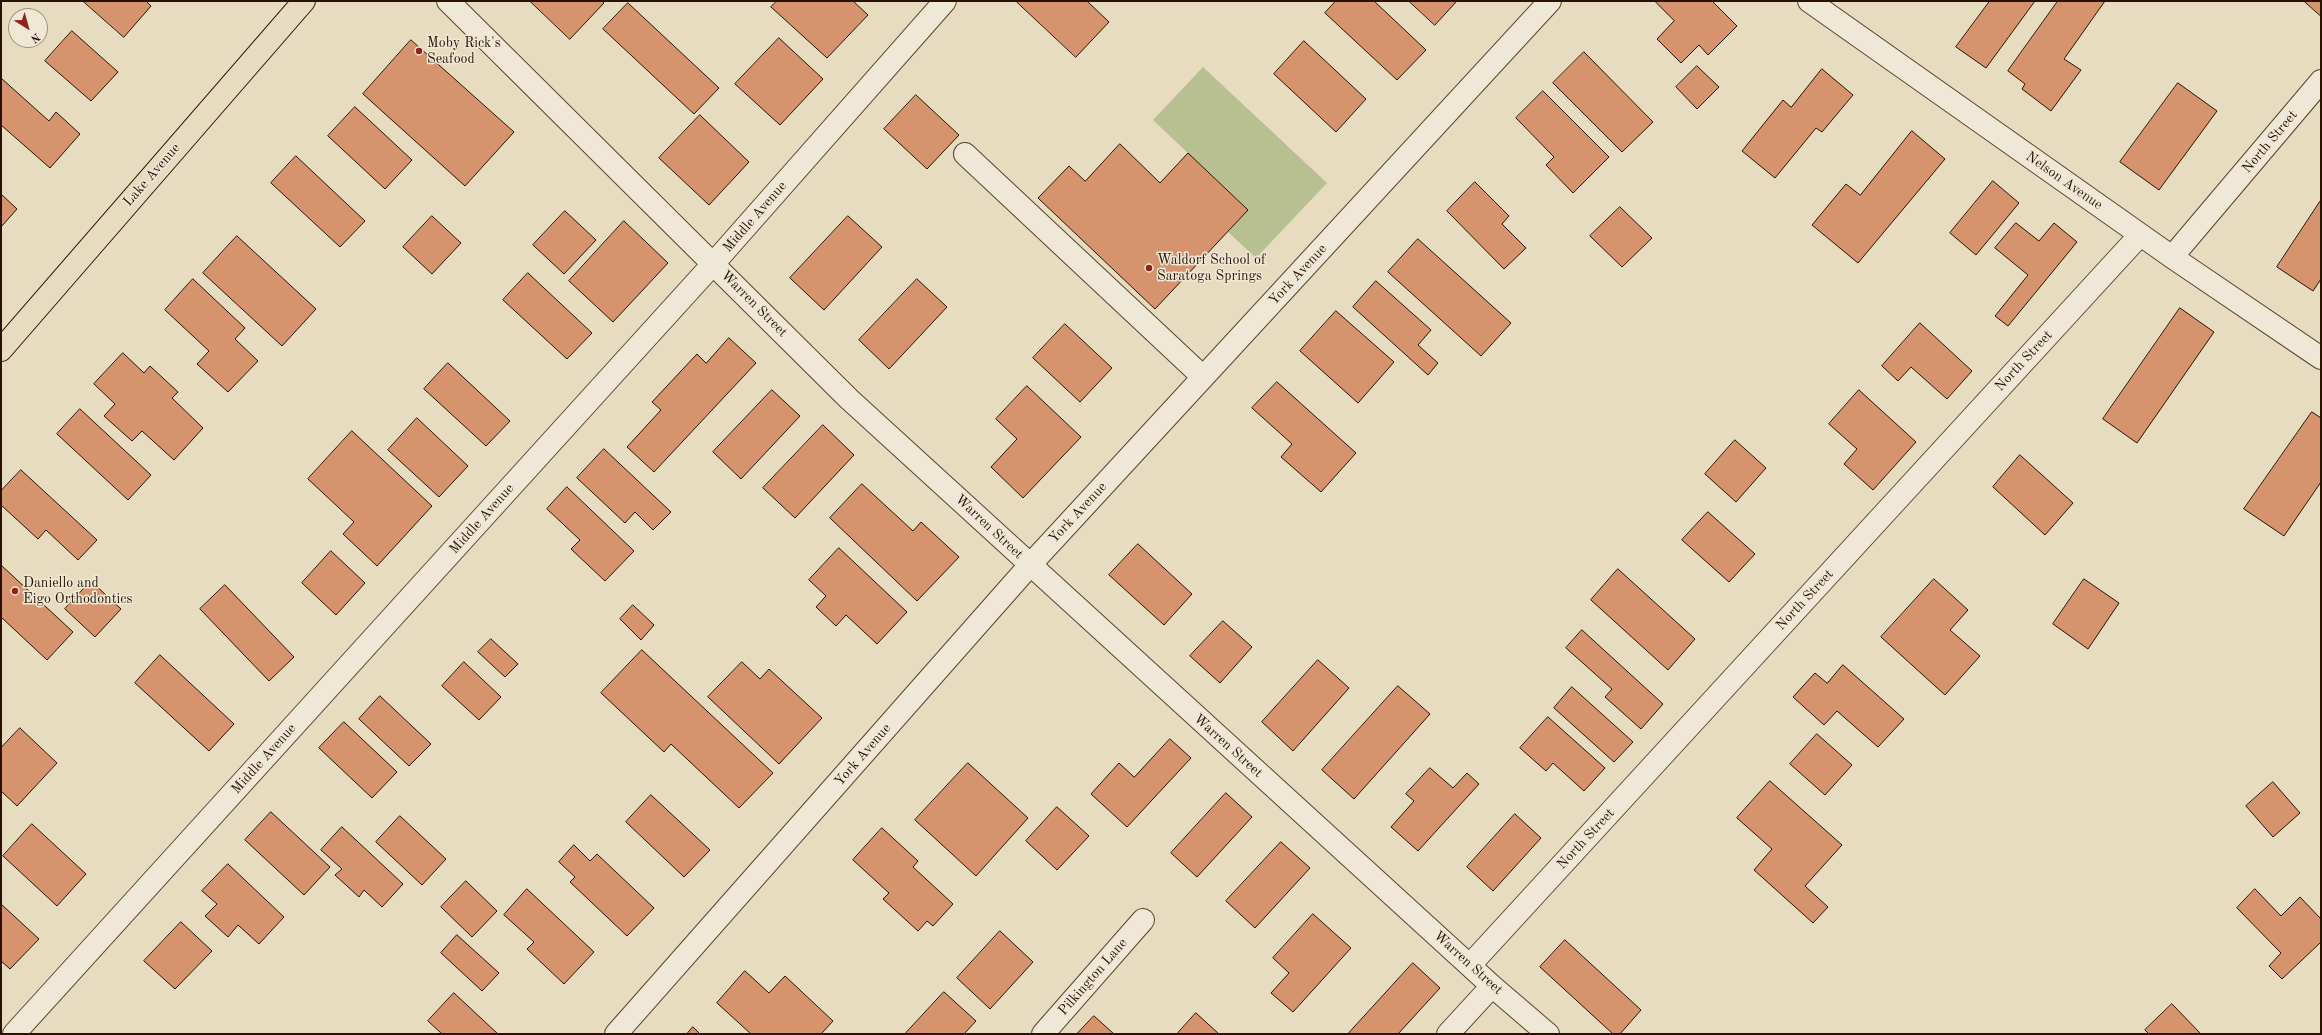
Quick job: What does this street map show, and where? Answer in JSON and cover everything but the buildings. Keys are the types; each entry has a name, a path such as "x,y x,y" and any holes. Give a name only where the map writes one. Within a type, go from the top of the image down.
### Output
{"main road":[{"name":"Lake Avenue","path":"1,350 304,1"}],"street":[{"name":"Warren Street","path":"448,1 848,399 1492,986 1548,1034"},
{"name":"Middle Avenue","path":"14,1034 714,264 945,1"},
{"name":"York Avenue","path":"616,1034 1030,565 1550,1"},
{"name":"Nelson Avenue","path":"1809,1 2140,235 2321,358"},
{"name":"North Street","path":"2172,257 2321,81"},
{"path":"965,154 1203,377"},
{"name":"North Street","path":"1470,966 2140,235"},
{"name":"Pilkington Lane","path":"1043,1034 1143,920"},
{"path":"1448,1034 1492,986"}],"green space":[{"path":"1203,67 1327,183 1256,258 1228,232 1248,210 1153,120"}],"place":[{"name":"Moby Rick's Seafood","path":"419,51"},
{"name":"Waldorf School of Saratoga Springs","path":"1149,268"},
{"name":"Daniello and Eigo Orthodontics","path":"15,591"}]}
